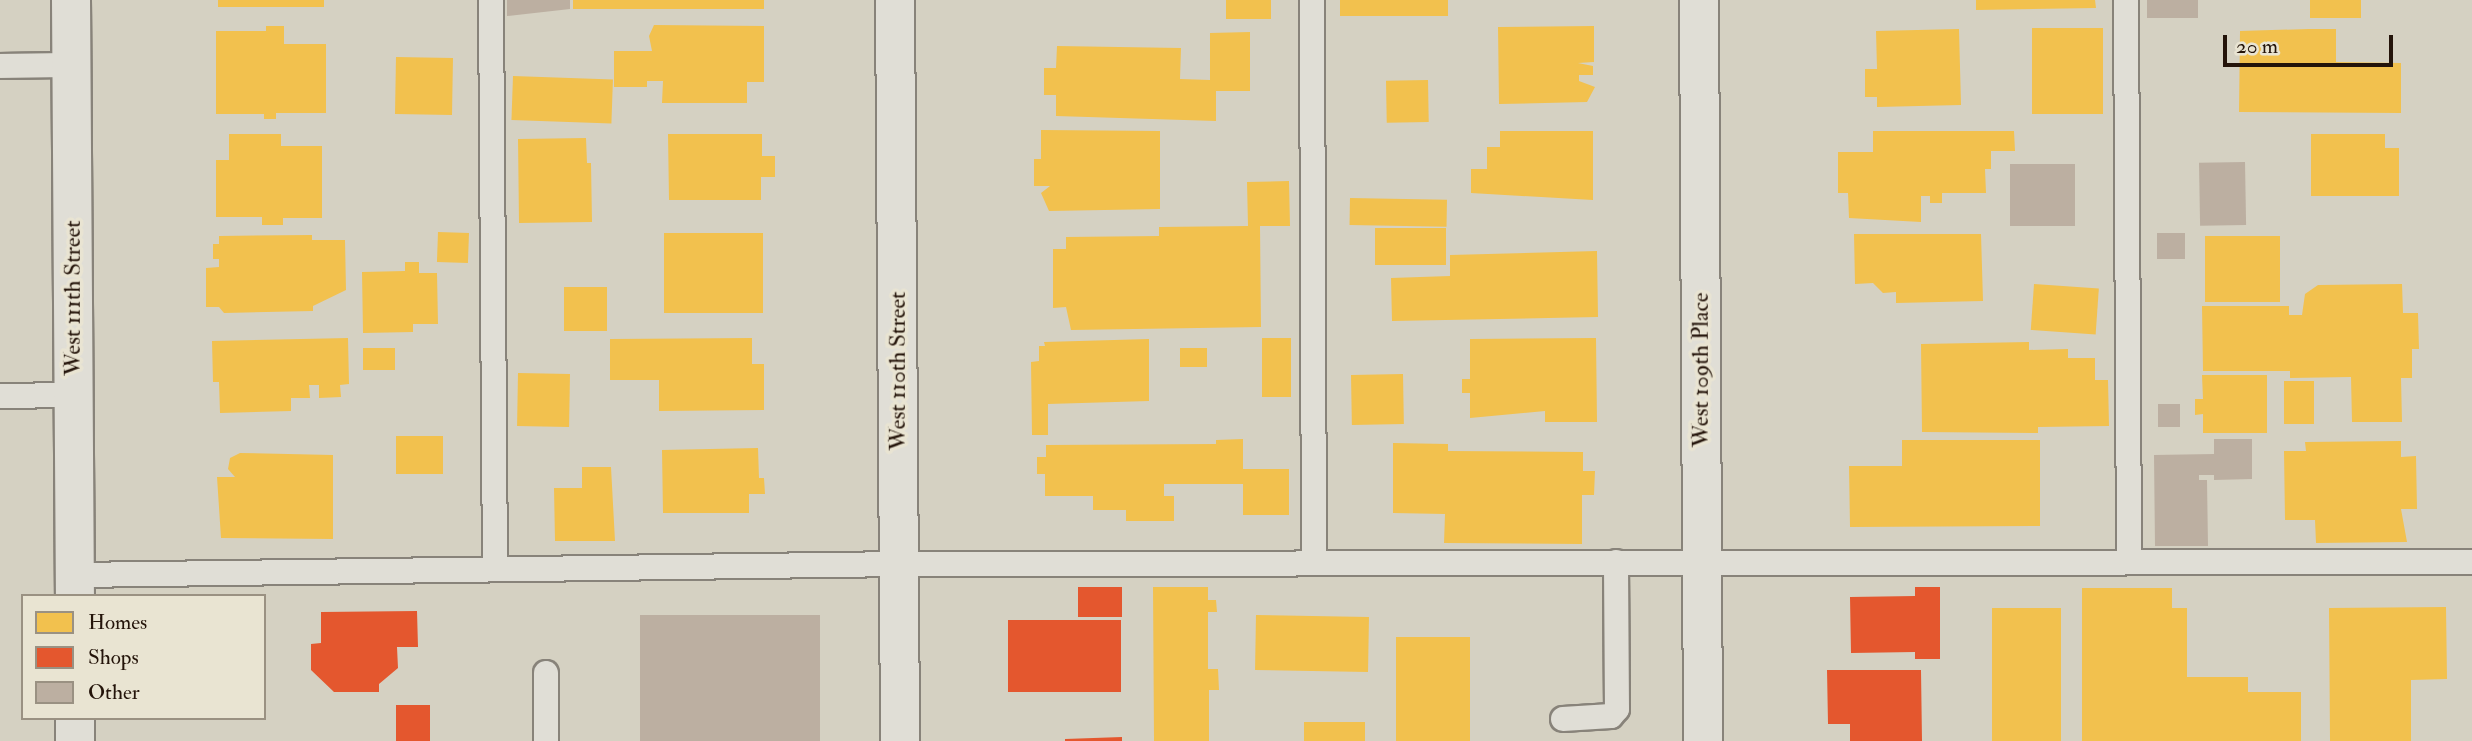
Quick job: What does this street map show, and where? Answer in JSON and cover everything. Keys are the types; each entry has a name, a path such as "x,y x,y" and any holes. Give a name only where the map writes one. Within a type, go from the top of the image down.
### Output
{"street":[{"name":"West 111th Street","path":"71,0 75,585"},
{"name":"West 110th Street","path":"895,0 900,741"},
{"name":"West 109th Place","path":"1699,0 1703,741"},
{"path":"75,720 75,741"}],"lane":[{"path":"491,0 495,569"},
{"path":"1312,0 1314,563"},
{"path":"2126,0 2129,562"},
{"path":"0,66 72,65"},
{"path":"0,396 74,395"},
{"path":"1563,719 1611,716 1617,709 1616,562"},
{"path":"75,585 495,569 899,564 2472,562"},
{"path":"546,673 546,741"}],"building: Homes":[{"path":"218,0 324,0 324,7 218,7"},
{"path":"573,0 764,0 764,9 573,9"},
{"path":"1226,0 1271,0 1271,19 1226,19"},
{"path":"1340,0 1448,0 1448,16 1340,16"},
{"path":"1976,0 2095,0 2096,8 1976,10"},
{"path":"2310,0 2361,0 2361,18 2310,18"},
{"path":"654,25 764,26 764,82 747,82 747,103 662,103 663,81 647,81 647,87 614,87 614,51 652,51 649,36"},
{"path":"266,26 284,26 284,44 326,44 326,113 276,113 276,119 264,119 264,114 216,114 216,31 266,31"},
{"path":"1594,26 1594,62 1578,63 1593,66 1593,75 1579,75 1579,81 1595,87 1587,102 1499,104 1498,27"},
{"path":"2032,28 2103,28 2103,114 2032,114"},
{"path":"1959,29 1961,105 1877,107 1877,97 1865,97 1865,69 1877,69 1876,31"},
{"path":"2336,29 2336,62 2401,63 2401,113 2239,112 2240,31"},
{"path":"1250,32 1250,91 1216,91 1216,121 1056,116 1056,95 1044,95 1044,68 1056,68 1057,46 1181,48 1180,79 1210,80 1210,33"},
{"path":"396,57 453,58 452,115 395,114"},
{"path":"513,76 613,79 611,123 511,120"},
{"path":"1428,80 1429,122 1387,123 1386,81"},
{"path":"1041,130 1160,131 1160,209 1049,211 1041,193 1050,186 1034,186 1034,159 1041,159"},
{"path":"1500,131 1593,131 1593,200 1471,193 1471,169 1487,169 1487,147 1500,147"},
{"path":"1873,131 2014,131 2015,151 1991,151 1991,169 1985,169 1986,193 1942,193 1942,203 1930,203 1930,196 1921,196 1921,222 1849,218 1848,193 1838,193 1838,152 1873,152"},
{"path":"229,134 281,134 281,146 322,146 322,218 283,218 283,225 262,225 262,217 216,217 216,160 229,160"},
{"path":"668,134 762,134 762,156 775,156 775,177 761,177 761,200 669,200"},
{"path":"2311,134 2385,134 2385,148 2399,148 2399,196 2311,196"},
{"path":"586,138 587,163 591,163 592,222 519,223 518,139"},
{"path":"1289,181 1290,226 1260,226 1261,327 1071,330 1066,307 1053,308 1053,249 1066,249 1066,237 1159,236 1159,227 1248,226 1247,182"},
{"path":"1350,198 1447,200 1447,227 1350,225"},
{"path":"1375,228 1446,228 1446,265 1375,265"},
{"path":"438,232 469,233 468,263 437,262"},
{"path":"664,233 763,233 763,313 664,313"},
{"path":"1854,234 1981,234 1983,301 1896,303 1896,292 1883,293 1873,283 1855,284"},
{"path":"312,235 312,240 345,240 346,290 313,306 313,311 224,313 219,307 206,307 206,268 219,267 219,259 213,259 213,244 219,244 219,236"},
{"path":"2205,236 2280,236 2280,302 2205,302"},
{"path":"1597,251 1598,317 1392,321 1391,278 1450,276 1450,255"},
{"path":"405,262 419,262 419,273 437,273 438,324 413,324 413,332 363,333 362,272 405,271"},
{"path":"2034,284 2099,289 2096,334 2031,330"},
{"path":"2402,284 2403,313 2418,313 2419,349 2412,349 2412,378 2401,378 2402,422 2352,422 2351,377 2290,378 2290,371 2203,371 2202,306 2289,306 2289,315 2302,315 2305,294 2318,285"},
{"path":"564,287 607,287 607,331 564,331"},
{"path":"348,338 349,384 340,385 341,397 319,398 319,385 309,385 310,398 291,398 291,411 220,413 219,382 213,382 212,341"},
{"path":"752,338 752,364 764,364 764,410 659,411 659,380 610,380 610,339"},
{"path":"1262,338 1291,338 1291,397 1262,397"},
{"path":"1596,338 1597,422 1545,422 1545,411 1470,418 1470,393 1462,393 1462,379 1470,379 1470,339"},
{"path":"1149,339 1149,401 1048,404 1048,435 1032,435 1031,362 1039,361 1039,346 1045,346 1044,342"},
{"path":"2029,342 2029,350 2068,349 2068,358 2095,358 2095,380 2108,380 2109,426 2038,427 2038,433 1922,432 1921,344"},
{"path":"363,348 395,348 395,370 363,370"},
{"path":"1180,348 1207,348 1207,367 1180,367"},
{"path":"518,373 570,374 569,427 517,426"},
{"path":"1403,374 1404,424 1352,425 1351,375"},
{"path":"2202,375 2267,375 2267,433 2203,433 2203,414 2195,415 2195,399 2203,399"},
{"path":"2284,381 2314,381 2314,424 2284,424"},
{"path":"396,436 443,436 443,474 396,474"},
{"path":"1243,439 1243,469 1289,469 1289,515 1243,515 1243,484 1164,484 1164,496 1174,496 1174,521 1126,521 1126,510 1093,510 1093,496 1045,496 1045,474 1037,474 1037,457 1046,457 1046,445 1216,444 1216,440"},
{"path":"1902,440 2040,440 2040,526 1850,527 1849,466 1902,466"},
{"path":"2401,441 2401,457 2416,456 2417,509 2401,509 2407,542 2316,543 2315,520 2285,520 2284,451 2306,451 2305,442"},
{"path":"1393,443 1448,444 1448,451 1583,452 1583,471 1595,471 1594,495 1582,495 1582,544 1444,543 1445,514 1393,513"},
{"path":"758,448 759,478 764,478 765,494 749,494 749,513 663,513 662,450"},
{"path":"240,453 333,455 333,539 221,538 217,477 235,477 228,469 230,458"},
{"path":"582,467 611,467 615,541 555,541 554,488 582,488"},
{"path":"1153,587 1208,587 1208,600 1216,600 1217,612 1208,612 1208,669 1218,669 1219,690 1209,690 1209,741 1154,741"},
{"path":"2082,588 2172,588 2172,608 2187,608 2187,677 2248,677 2248,692 2301,692 2301,741 2082,741"},
{"path":"2446,607 2447,679 2411,680 2411,741 2330,741 2329,608"},
{"path":"1992,608 2061,608 2061,741 1992,741"},
{"path":"1256,615 1369,617 1368,672 1255,670"},
{"path":"1396,637 1470,637 1470,741 1396,741"},
{"path":"1304,722 1365,722 1365,741 1304,741"}],"building: Shops":[{"path":"1078,587 1122,587 1122,617 1078,617"},
{"path":"1915,587 1940,587 1940,659 1915,659 1915,652 1851,653 1850,597 1915,596"},
{"path":"417,611 418,647 397,647 398,668 379,684 379,692 334,692 311,670 311,644 321,643 321,612"},
{"path":"1008,620 1121,620 1121,692 1008,692"},
{"path":"1827,670 1921,670 1922,741 1850,741 1850,724 1828,724"},
{"path":"396,705 430,705 430,741 396,741"},
{"path":"1122,737 1122,741 1065,741 1065,739"}],"building: Other":[{"path":"507,0 570,0 570,9 507,16"},
{"path":"2147,0 2198,0 2198,18 2147,18"},
{"path":"2245,162 2246,225 2200,226 2199,163"},
{"path":"2010,164 2075,164 2075,226 2010,226"},
{"path":"2157,233 2185,233 2185,259 2157,259"},
{"path":"2158,404 2180,404 2180,427 2158,427"},
{"path":"2214,439 2252,439 2252,479 2214,480 2214,475 2199,475 2199,480 2207,480 2208,546 2155,546 2154,455 2214,454"},
{"path":"640,615 820,615 820,741 640,741"}]}
